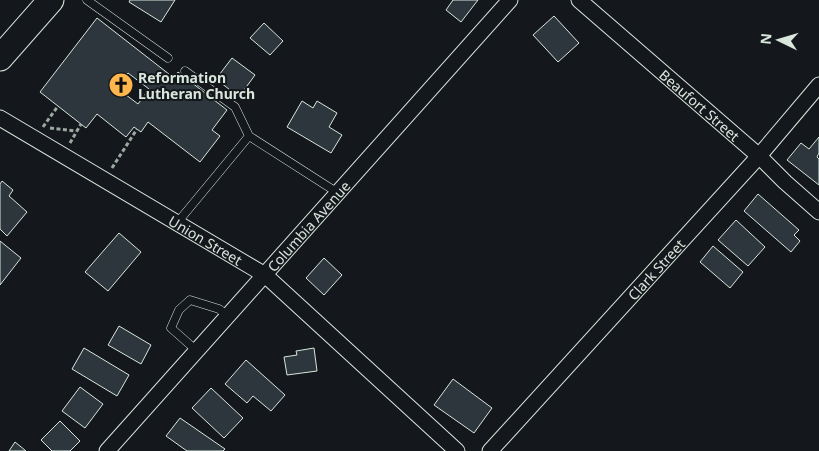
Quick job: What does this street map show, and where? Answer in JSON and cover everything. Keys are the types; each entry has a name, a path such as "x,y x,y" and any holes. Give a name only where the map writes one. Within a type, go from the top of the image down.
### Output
{"main road":[{"path":"0,58 51,0"}],"street":[{"name":"Columbia Avenue","path":"107,451 510,0"},
{"name":"Beaufort Street","path":"579,0 759,156 819,212"},
{"name":"Clark Street","path":"490,451 759,156 819,86"},
{"name":"Union Street","path":"0,118 265,275 457,451"}],"lane":[{"path":"87,0 168,58"},
{"path":"185,71 235,107 248,136 338,193"},
{"path":"177,223 248,136"},
{"path":"196,351 171,328 179,310 190,300 219,309 228,316"}],"path":[{"path":"58,106 43,127 76,131"},
{"path":"70,143 81,124"},
{"path":"111,168 137,129"}],"building":[{"path":"130,0 175,0 161,22 129,2"},
{"path":"453,0 478,0 461,22 446,10"},
{"path":"554,16 579,43 558,62 533,35"},
{"name":"Reformation Lutheran Church","path":"97,18 174,78 178,72 227,110 212,130 220,136 200,162 148,122 141,132 134,127 126,137 97,114 86,128 40,92","holes":["128,73 149,89 138,104 117,88"]},
{"path":"264,23 283,41 270,55 250,38"},
{"path":"232,58 255,75 239,97 216,79"},
{"path":"302,101 313,108 317,101 337,113 329,127 342,135 331,153 287,127"},
{"path":"819,137 819,153 817,157 819,159 819,185 787,160 801,143 809,149"},
{"path":"2,181 13,190 9,196 27,212 7,236 0,229 0,184"},
{"path":"758,194 799,230 794,235 800,241 791,252 744,211"},
{"path":"736,220 765,247 748,266 718,240"},
{"path":"119,233 141,252 108,291 85,272"},
{"path":"0,241 21,258 0,285"},
{"path":"713,246 743,272 730,288 700,262"},
{"path":"324,258 342,275 324,295 306,278"},
{"path":"119,326 151,345 141,364 108,345"},
{"path":"84,348 129,375 117,396 72,369"},
{"path":"314,348 317,371 287,375 284,357 297,355 296,351"},
{"path":"246,360 285,395 271,411 253,396 247,403 225,384"},
{"path":"453,379 492,408 474,433 434,405"},
{"path":"80,387 103,404 85,428 62,411"},
{"path":"211,388 243,418 224,438 192,408"},
{"path":"180,418 225,449 223,451 187,451 166,436"},
{"path":"60,421 80,441 70,451 52,451 41,440"},
{"path":"15,442 26,451 9,451"}],"place":[{"name":"Reformation Lutheran Church","path":"121,85"}]}
